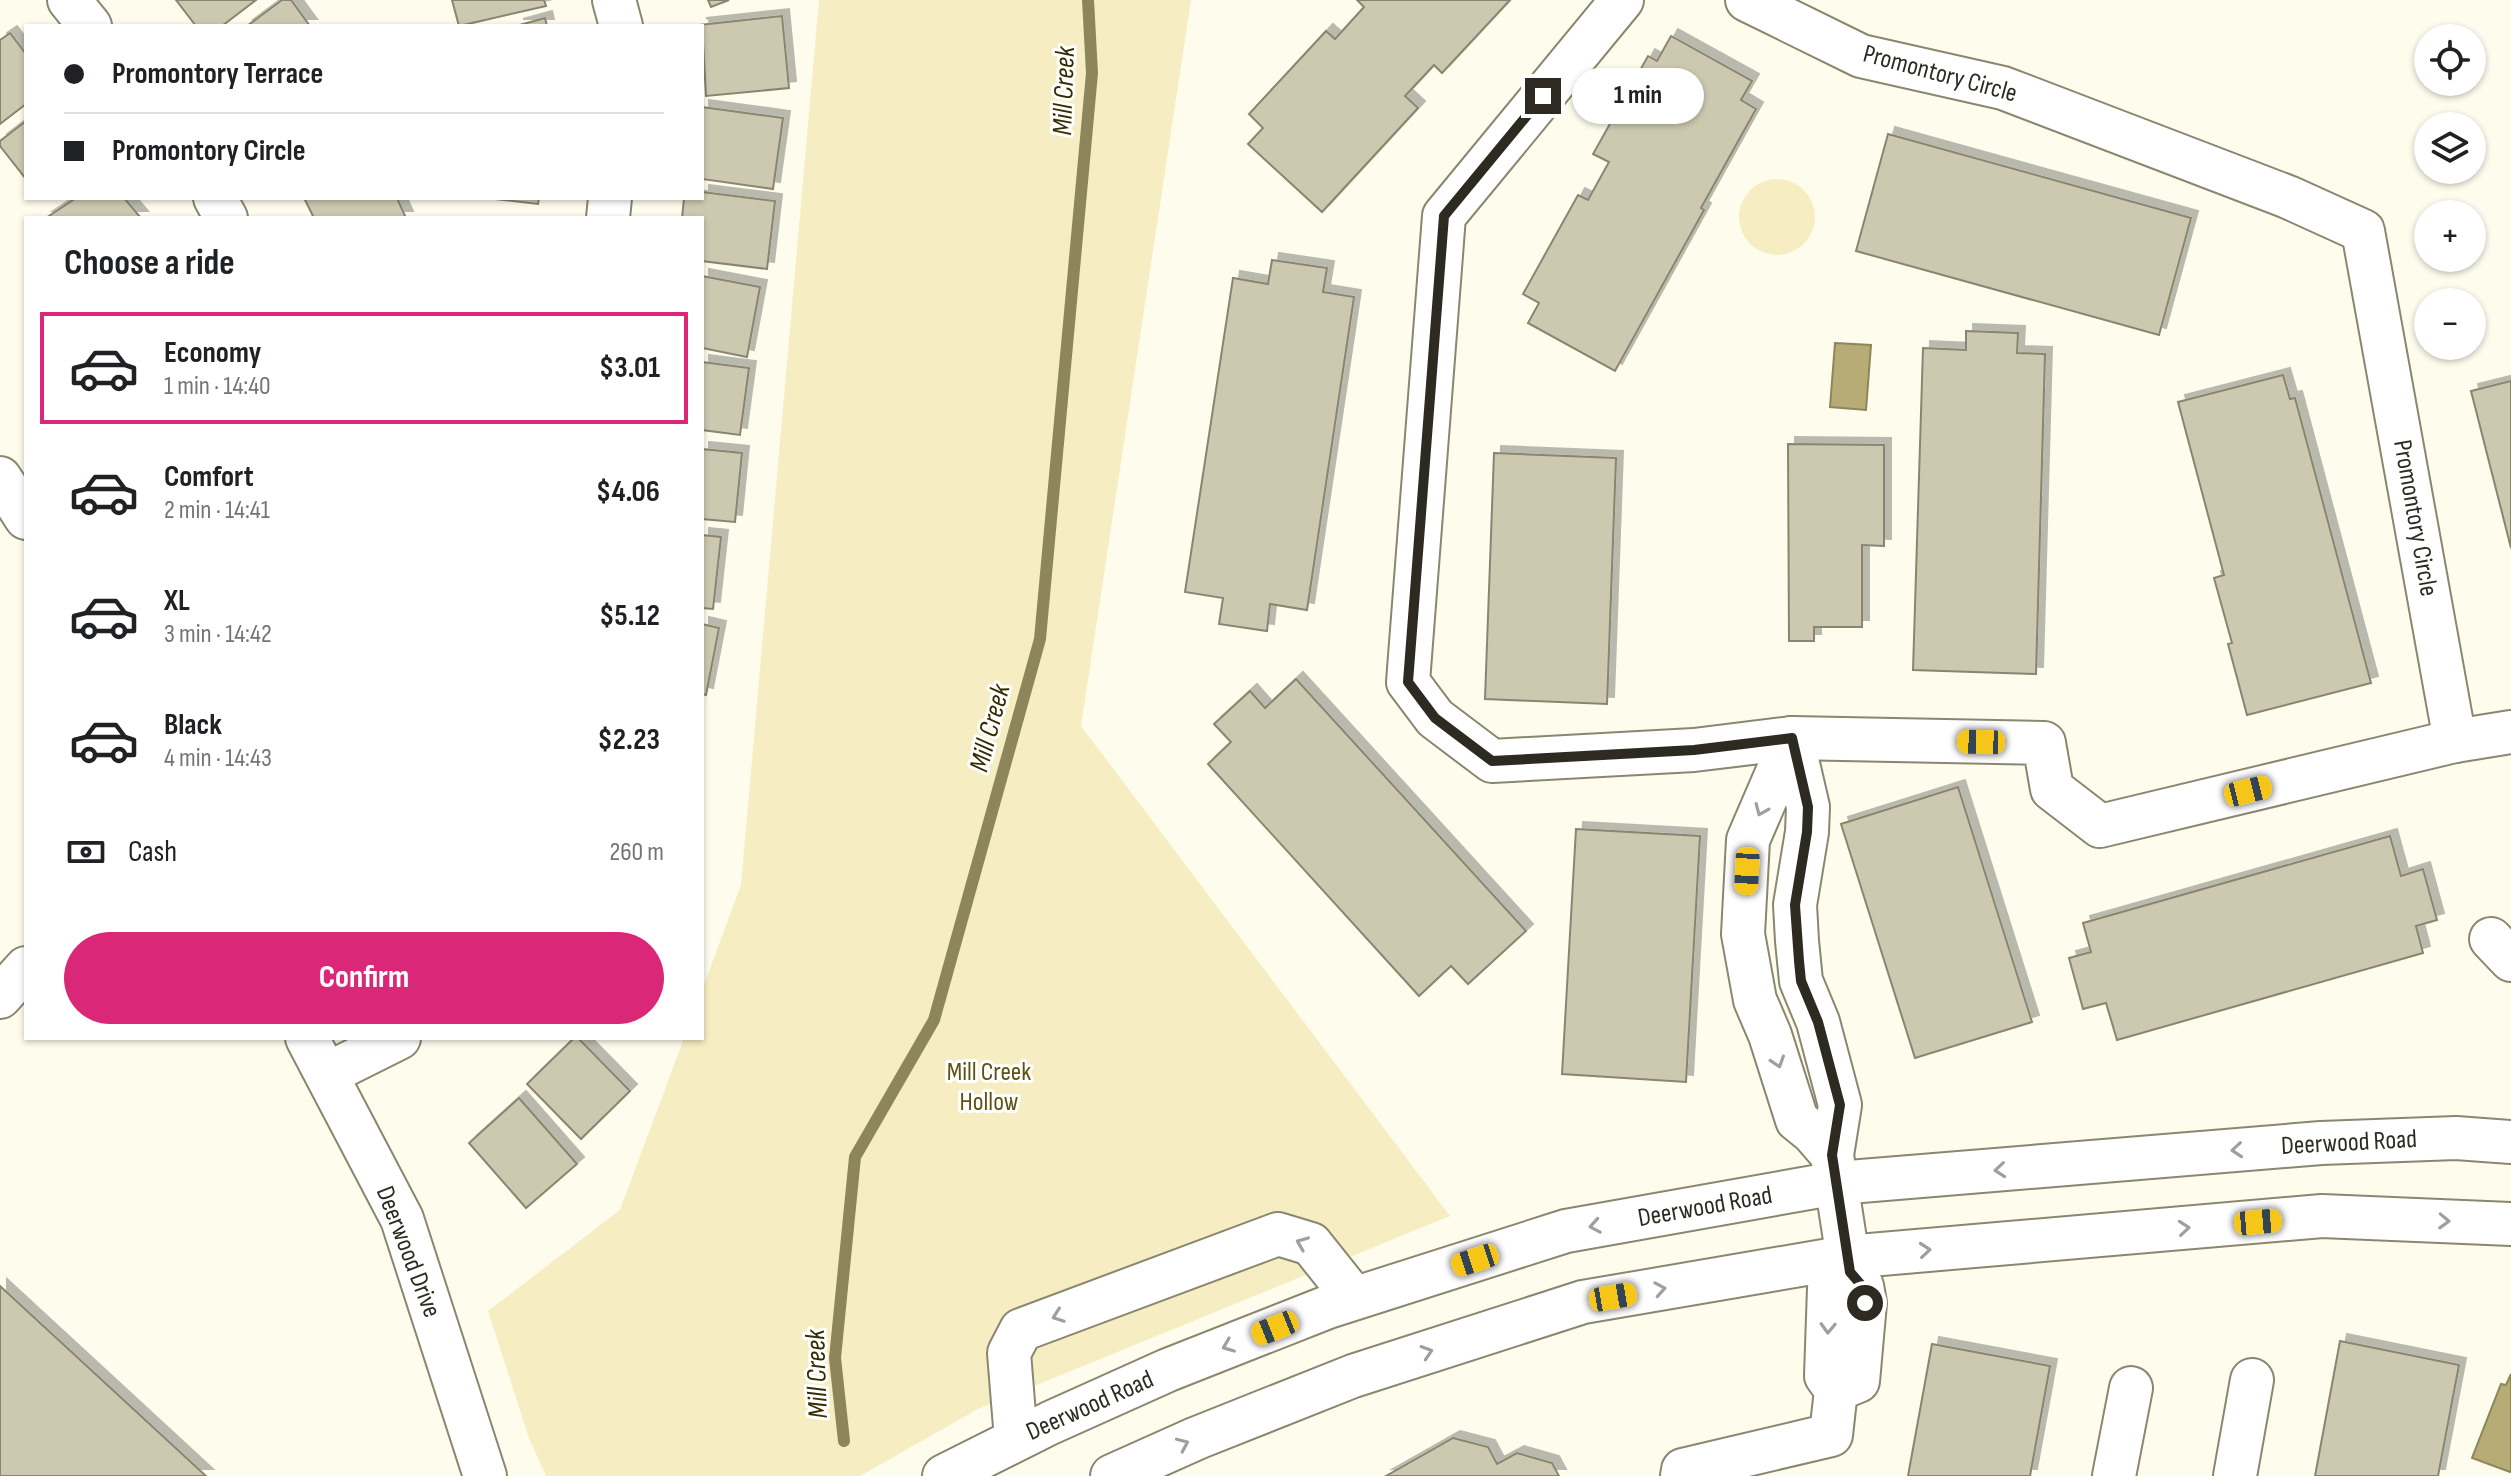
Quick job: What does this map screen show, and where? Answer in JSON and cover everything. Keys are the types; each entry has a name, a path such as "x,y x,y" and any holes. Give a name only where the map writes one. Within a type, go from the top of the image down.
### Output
{"street":[{"path":"69,0 88,24"},
{"path":"614,0 620,24"},
{"path":"1622,0 1444,216 1408,682 1435,718 1492,761 1694,750 1792,738 2044,743 2052,789 2100,826 2455,741 2511,732"},
{"name":"Promontory Circle","path":"1747,0 1861,56 2003,88 2288,197 2363,231 2455,741"},
{"path":"0,478 24,515"},
{"path":"1792,738 1748,840 1743,934 1755,1000 1770,1035 1797,1120 1813,1133 1835,1169"},
{"path":"1682,1476 1683,1470 1831,1435 1836,1390 1826,1376 1829,1288 1849,1264 1835,1169 1840,1105 1818,1022 1801,981 1795,905 1808,807 1792,738"},
{"path":"0,997 24,970"},
{"name":"Deerwood Drive","path":"308,1040 402,1219 485,1476"},
{"path":"327,1074 395,1040"},
{"name":"Deerwood Road","path":"944,1476 1016,1439 1168,1370 1354,1298 1566,1231 1835,1169 2321,1143 2456,1138 2511,1142"},
{"path":"1112,1476 1197,1438 1353,1376 1583,1302 1849,1264 2322,1216 2511,1224"},
{"path":"1016,1439 1009,1353 1021,1330 1278,1234 1311,1244 1354,1298"},
{"path":"2235,1476 2252,1380"},
{"path":"2114,1476 2131,1388"}],"green space":[{"name":"Mill Creek Hollow","path":"819,0 1191,0 1081,726 1450,1216 978,1409 860,1476 546,1476 529,1438 488,1311 620,1210 683,1040 704,1040 704,985 741,885"},
{"path":"1777,179 1791,182 1804,190 1812,203 1815,217 1812,231 1804,244 1791,252 1777,255 1763,252 1750,244 1742,231 1739,217 1742,203 1750,190 1763,182"}],"shaded area":[{"path":"1835,343 1871,345 1866,410 1830,407"},
{"path":"2511,1374 2510,1472 2472,1458 2501,1384 2506,1385"}],"building":[{"path":"176,0 256,0 225,24 194,24"},
{"path":"282,0 291,0 309,24 250,24"},
{"path":"452,0 544,0 546,6 468,24 458,24"},
{"path":"708,0 729,0 711,7"},
{"path":"1357,0 1510,0 1442,73 1434,65 1405,96 1418,108 1322,212 1248,144 1263,128 1249,114 1326,31 1335,39 1364,7"},
{"path":"782,16 789,88 706,96 704,24"},
{"path":"545,18 546,24 523,24"},
{"path":"10,33 24,51 24,106 0,124 0,40"},
{"path":"1671,36 1752,81 1741,100 1756,109 1615,371 1528,323 1539,303 1523,294 1578,195 1588,200 1609,162 1593,154 1648,56 1657,61"},
{"path":"704,107 783,118 773,189 704,179"},
{"path":"24,123 24,176 0,146 0,141"},
{"path":"1888,134 2191,218 2159,335 1856,251"},
{"path":"704,192 775,201 767,269 704,261 704,216 682,216 684,200 704,200"},
{"path":"73,200 126,200 139,216 49,216"},
{"path":"305,200 398,200 405,216 313,216"},
{"path":"504,200 539,200 538,204"},
{"path":"1272,260 1327,268 1323,292 1354,297 1307,610 1270,604 1267,631 1219,624 1223,598 1185,592 1233,278 1268,284"},
{"path":"704,276 760,287 747,357 704,348"},
{"path":"1966,331 2018,333 2017,353 2045,354 2036,674 1913,670 1923,348 1966,350"},
{"path":"704,362 749,368 740,435 704,430"},
{"path":"2283,375 2290,399 2295,398 2371,683 2247,715 2214,578 2224,575 2178,402"},
{"path":"2511,381 2511,548 2471,391"},
{"path":"1788,444 1884,445 1884,546 1862,545 1862,627 1814,627 1814,641 1789,641"},
{"path":"704,449 742,453 735,522 704,519"},
{"path":"1494,453 1616,458 1607,704 1485,699"},
{"path":"704,535 721,537 713,609 704,608"},
{"path":"704,624 719,628 704,694"},
{"path":"1296,679 1526,931 1468,984 1451,966 1419,996 1208,764 1231,742 1214,724 1250,691 1265,708"},
{"path":"1958,787 2032,1022 1915,1058 1841,824"},
{"path":"1576,829 1700,836 1686,1082 1562,1074"},
{"path":"2390,836 2401,876 2423,869 2437,920 2416,926 2423,953 2117,1040 2106,1003 2083,1009 2069,958 2091,952 2083,923"},
{"path":"572,1040 580,1040 630,1091 581,1139 527,1084"},
{"path":"519,1098 577,1164 526,1208 469,1143"},
{"path":"0,1286 206,1476 0,1476"},
{"path":"2340,1341 2459,1365 2438,1476 2315,1476"},
{"path":"1932,1344 2050,1366 2030,1476 1908,1476"},
{"path":"1453,1438 1488,1447 1497,1464 1517,1453 1552,1463 1559,1476 1386,1476"}],"waterway":[{"name":"Mill Creek","path":"844,1441 835,1358 855,1157 934,1020 1040,639 1092,73 1088,0"}],"route":[{"path":"1543,96 1444,216 1408,682 1435,718 1492,761 1694,750 1792,738 1808,807 1795,905 1801,981 1818,1022 1840,1105 1832,1155 1850,1272 1862,1286 1865,1303"}]}
